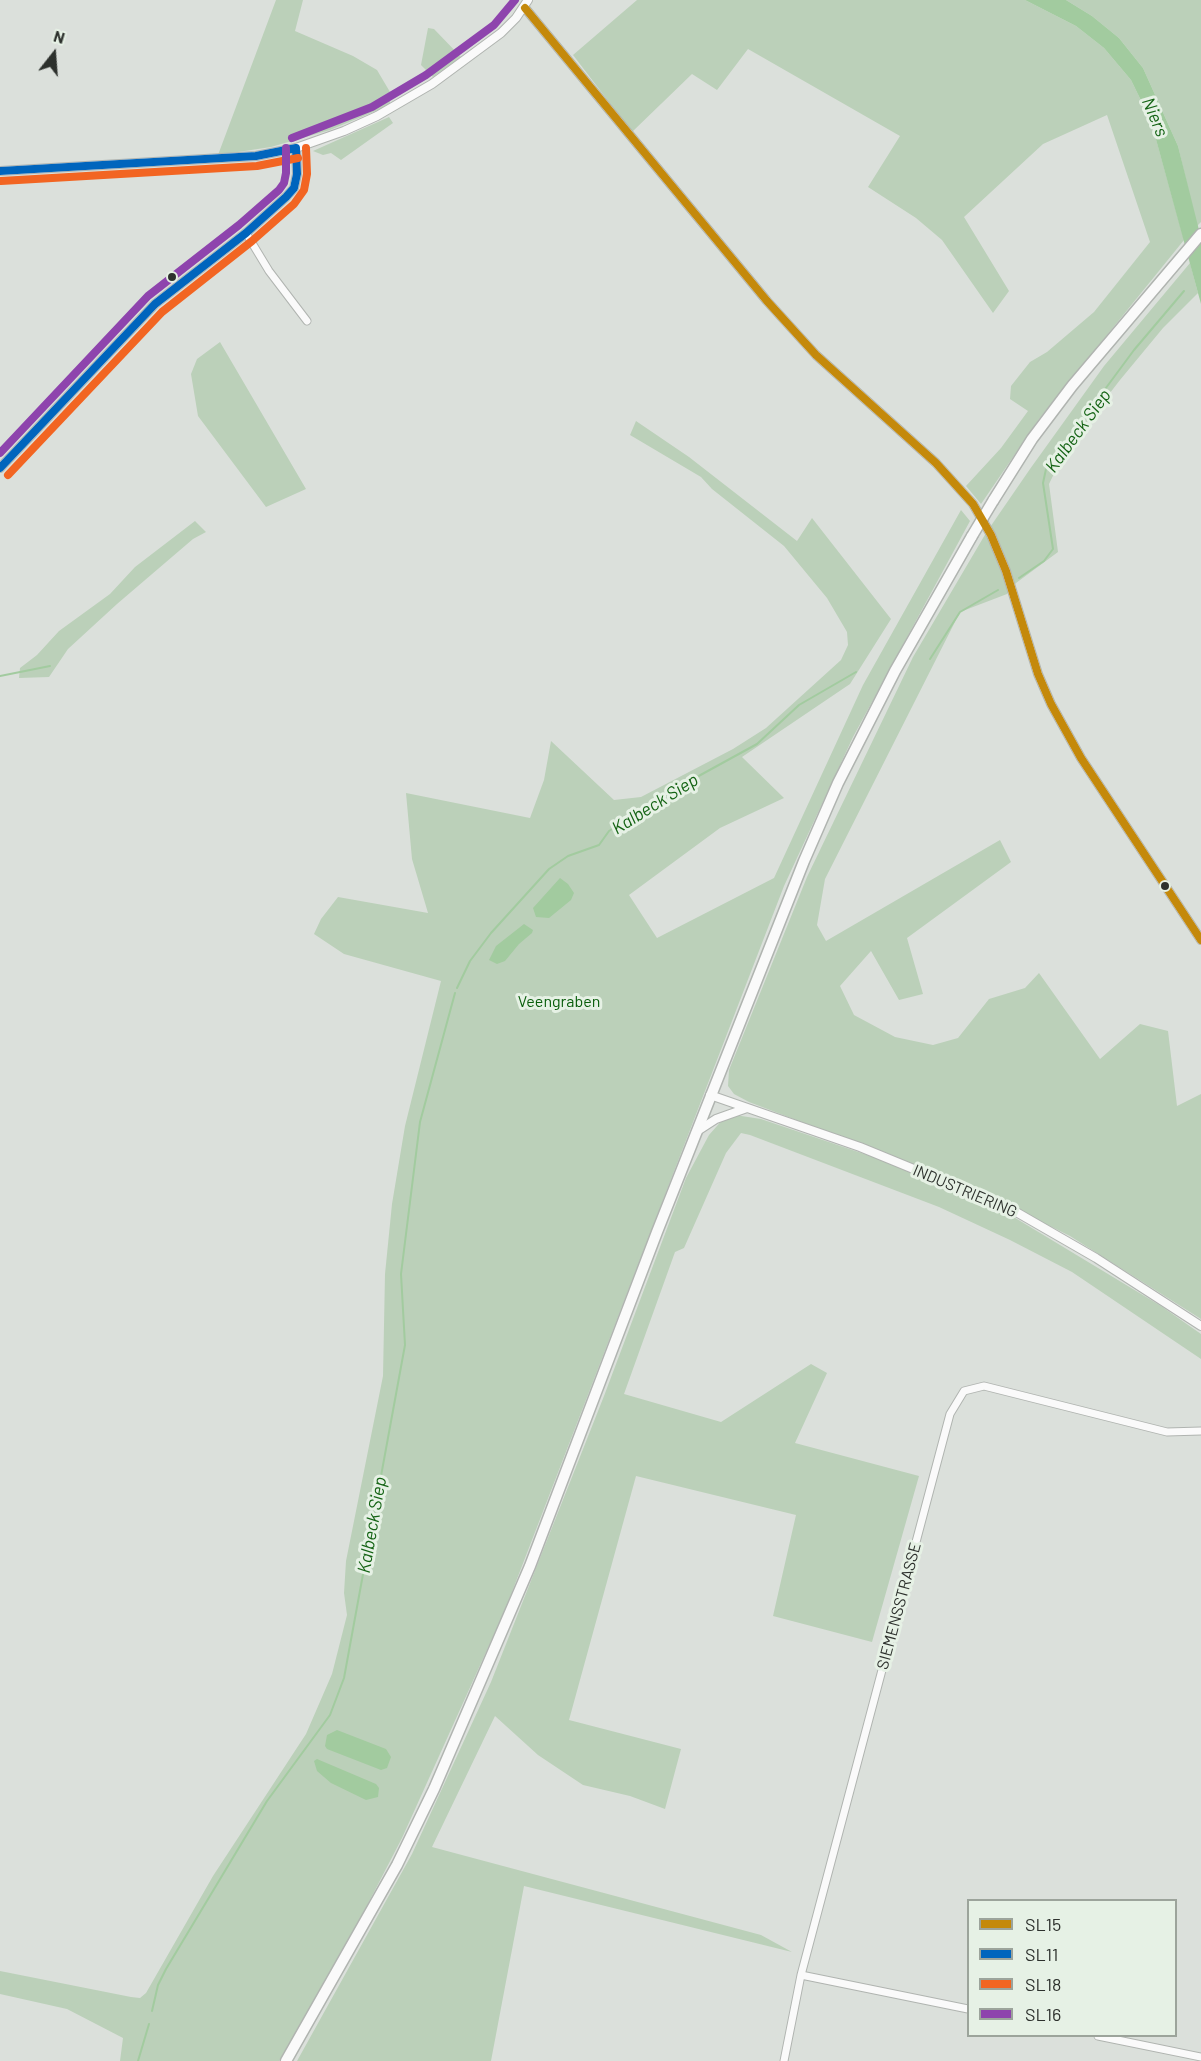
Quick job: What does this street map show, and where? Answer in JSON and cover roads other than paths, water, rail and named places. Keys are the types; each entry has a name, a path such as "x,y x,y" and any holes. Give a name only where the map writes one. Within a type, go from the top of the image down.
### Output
{"main road":[{"path":"286,2061 397,1864 434,1789 481,1684 530,1566 710,1095 838,783 915,634 1032,439 1072,386 1201,234"}],"street":[{"path":"0,171 256,156 296,148 344,131 404,102 501,33 526,4 767,301 816,355 936,463 973,504 991,535 1006,571 1028,644 1051,704 1081,758 1201,940"},
{"path":"0,468 155,304 246,233 294,188 297,174 296,148"},
{"path":"246,233 269,271 308,321"},
{"name":"INDUSTRIERING","path":"710,1095 860,1147 1011,1209 1096,1258 1201,1326"},
{"path":"696,1132 716,1119 747,1108"},
{"name":"SIEMENSSTRASSE","path":"784,2061 801,1975 950,1414 964,1391 984,1386 1167,1432 1201,1431"},
{"path":"801,1975 967,2009"},
{"path":"1103,2037 1201,2057"}],"water":[{"name":"Niers","path":"1025,0 1066,0 1092,16 1119,38 1143,68 1178,146 1201,238 1201,304 1151,121 1131,80 1104,48 1076,26"},
{"path":"560,878 574,893 571,900 549,918 536,917 533,908"},
{"path":"524,924 533,930 532,933 505,961 497,964 489,960 496,946"},
{"path":"337,1730 386,1749 391,1757 387,1768 381,1770 327,1749 325,1746 327,1735"},
{"path":"317,1759 376,1784 379,1788 378,1797 366,1800 331,1783 317,1771 314,1761"}],"waterway":[{"name":"Kalbeck Siep","path":"1019,578 1044,561 1053,549 1043,483 1046,469 1134,350 1184,291"},
{"name":"Kalbeck Siep","path":"930,659 960,612 998,590"},
{"path":"0,676 50,666"},
{"name":"Kalbeck Siep","path":"457,988 470,961 491,933 549,869 568,856 599,845 609,831 675,789 757,744 799,705 856,672"},
{"name":"Kalbeck Siep","path":"152,2011 158,1985 166,1969 267,1801 330,1715 344,1678 405,1345 401,1274 420,1122 455,993"},
{"name":"Kalbeck Siep","path":"138,2061 149,2024"}],"park label":[{"name":"Veengraben","path":"559,1002"}]}
